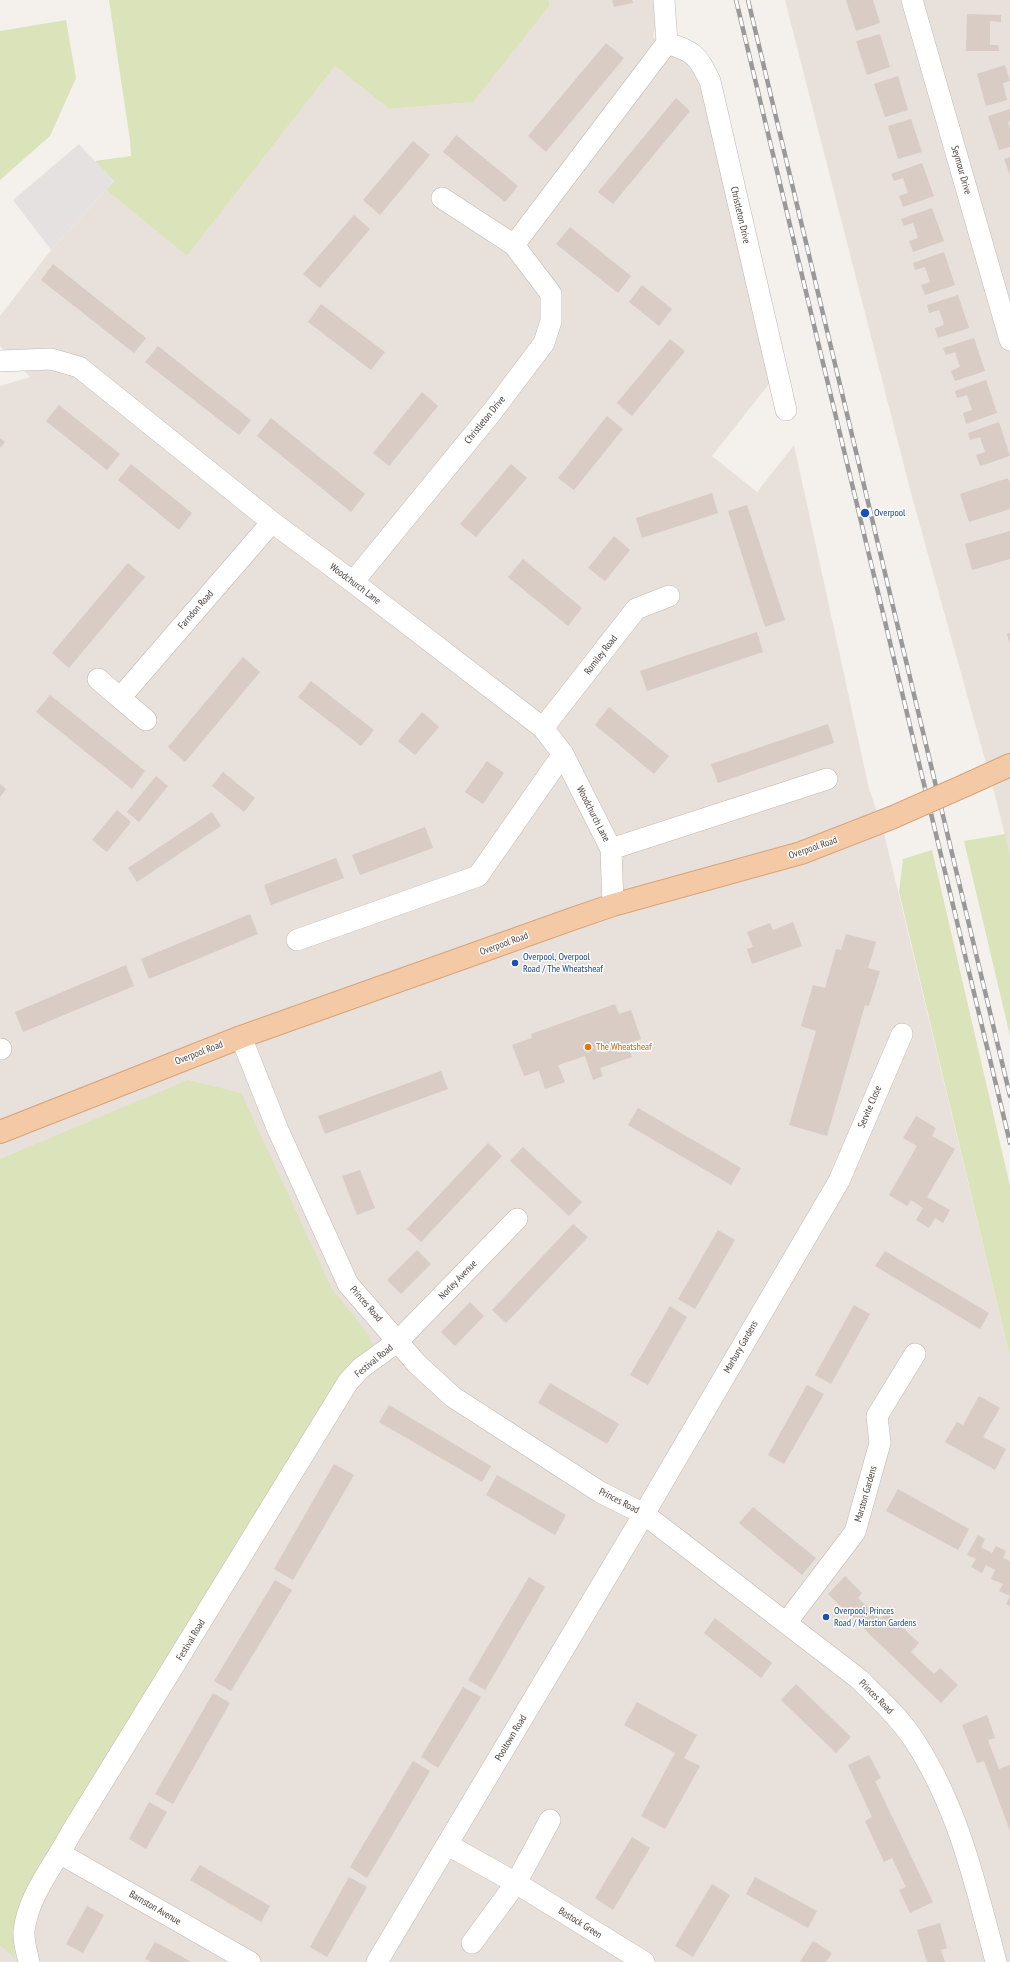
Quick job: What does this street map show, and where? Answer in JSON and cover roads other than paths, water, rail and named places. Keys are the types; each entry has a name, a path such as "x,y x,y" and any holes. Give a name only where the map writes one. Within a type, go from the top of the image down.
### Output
{"main road":[{"name":"Overpool Road","path":"0,1132 241,1037 613,905 801,853 891,818 1010,765"}],"street":[{"path":"514,246 667,43 664,0"},
{"name":"Seymour Drive","path":"912,0 1010,340"},
{"name":"Christleton Drive","path":"667,43 691,51 703,66 710,81 786,410"},
{"name":"Christleton Drive","path":"353,582 492,412 544,343 552,321 551,294 514,246 442,198"},
{"name":"Woodchurch Lane","path":"0,361 52,359 79,367 272,522 353,582 543,728 562,754 611,849 613,905"},
{"name":"Farndon Road","path":"120,698 272,522"},
{"name":"Romiley Road","path":"543,728 636,609 669,596"},
{"path":"98,679 146,720"},
{"path":"298,940 478,876 562,754"},
{"path":"611,849 827,779"},
{"name":"Servite Close","path":"838,1181 902,1034"},
{"name":"Princes Road","path":"241,1037 278,1130 348,1284 417,1364 453,1397 600,1492 644,1514 859,1679 891,1711 916,1742 944,1790 963,1840 996,1962"},
{"name":"Marbury Gardens","path":"644,1514 838,1181"},
{"name":"Norley Avenue","path":"398,1341 517,1219"},
{"name":"Festival Road","path":"29,1962 24,1932 33,1898 71,1833 348,1382 361,1368 398,1341"},
{"name":"Marston Gardens","path":"786,1622 855,1532 880,1443 877,1416 915,1354"},
{"name":"Pooltown Road","path":"377,1962 644,1514"},
{"path":"472,1943 516,1883 550,1820"},
{"name":"Bostock Green","path":"448,1845 516,1883 644,1962"},
{"name":"Barnston Avenue","path":"60,1854 250,1962"}],"railway":[{"path":"736,0 1010,1143"},
{"path":"748,0 1010,1096"}],"place":[{"name":"Overpool","path":"865,513"},
{"name":"Overpool, Overpool Road / The Wheatsheaf","path":"515,963"},
{"name":"The Wheatsheaf","path":"588,1047"},
{"name":"Overpool, Princes Road / Marston Gardens","path":"826,1617"}]}
